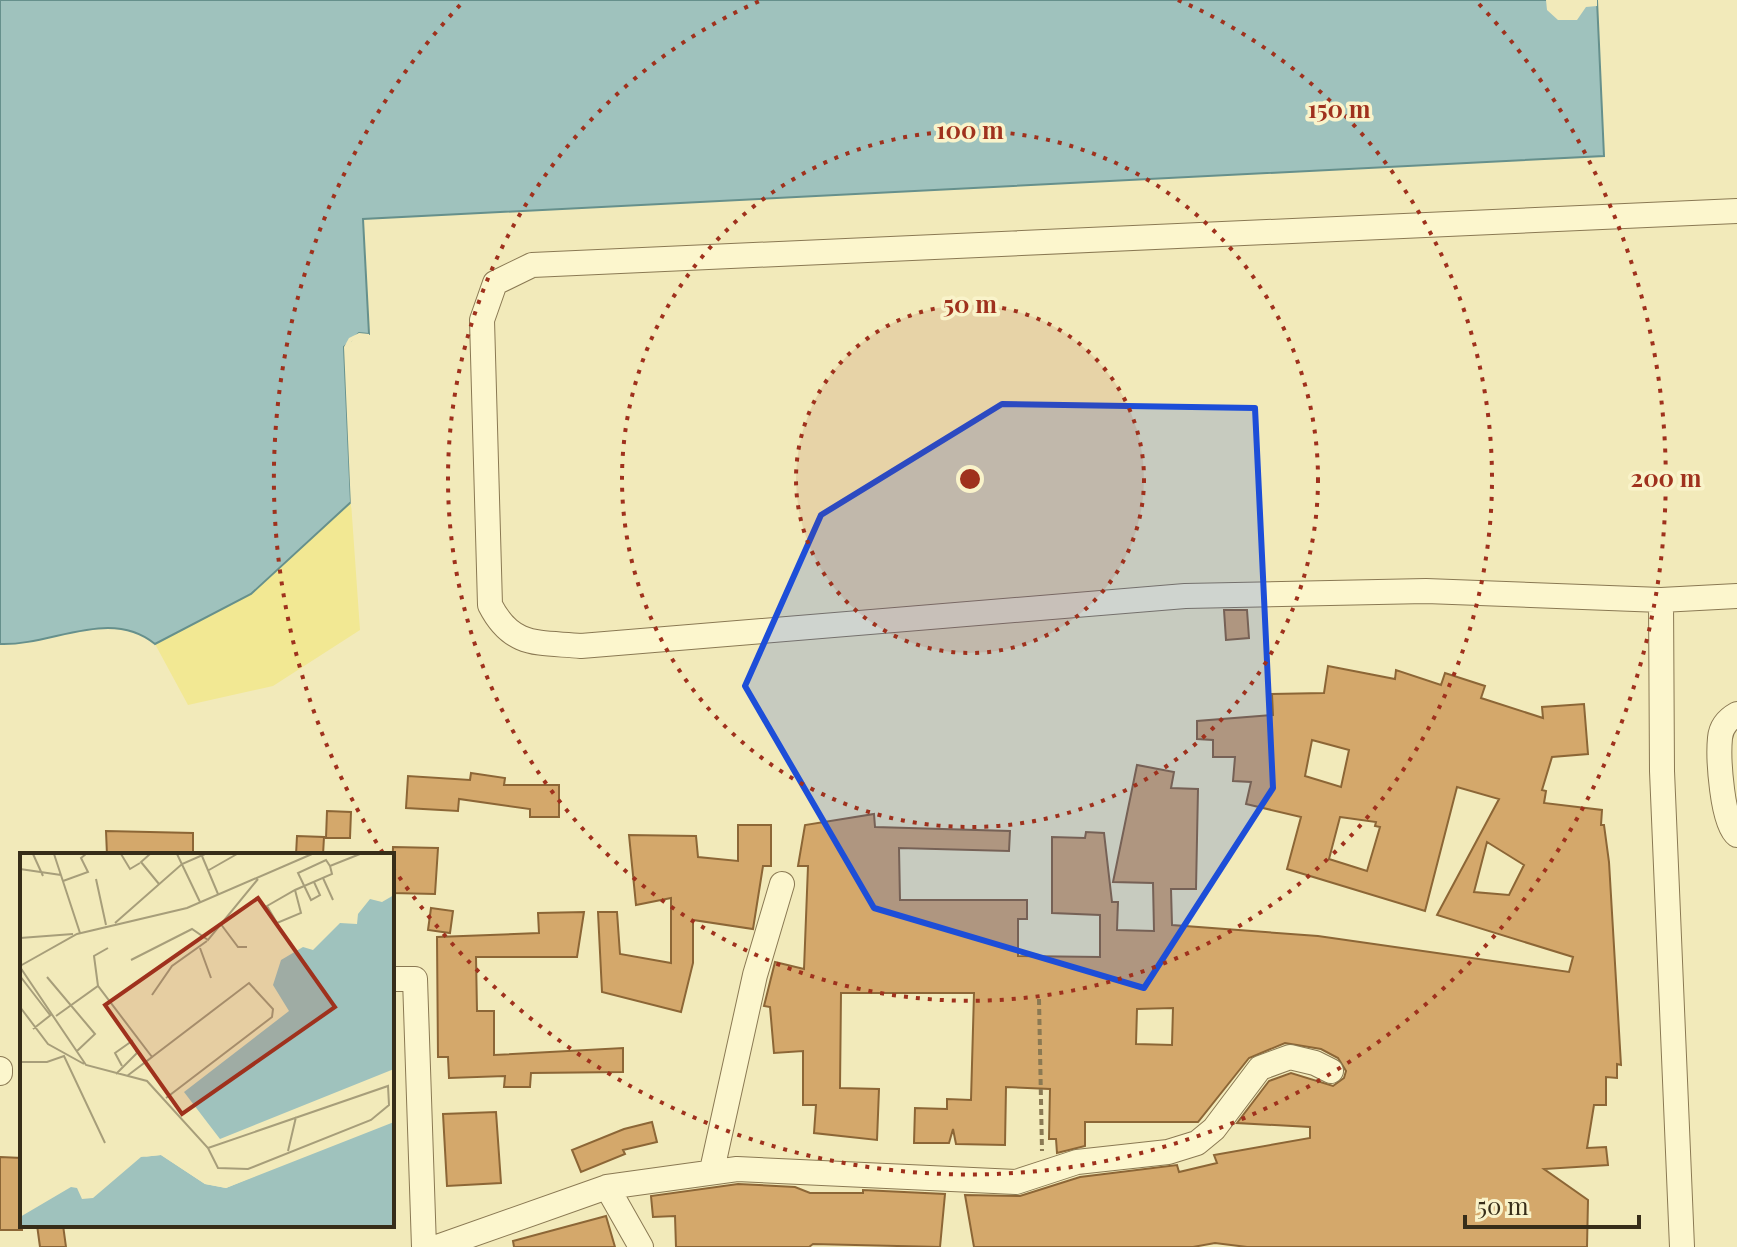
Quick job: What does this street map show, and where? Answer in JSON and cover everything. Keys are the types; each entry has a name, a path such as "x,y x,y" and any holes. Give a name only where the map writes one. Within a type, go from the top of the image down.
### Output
{"street":[{"path":"1737,211 532,265 495,283 482,320 490,605 501,626 521,640 581,646 1185,596 1426,591 1661,600 1737,596"},
{"path":"1661,600 1662,771 1682,1247"},
{"path":"1737,714 1728,719 1720,736 1726,824 1737,835"},
{"path":"712,1170 755,975 782,884"},
{"path":"394,979 415,979 424,1247"},
{"path":"437,1247 607,1187 712,1170 1016,1182 1077,1162 1168,1152 1197,1143 1214,1129 1260,1068 1290,1057 1315,1063 1331,1071"},
{"path":"607,1187 641,1247"}],"path":[{"path":"1039,999 1042,1173"}],"highlighted area":[{"path":"1002,404 1255,408 1273,788 1144,988 874,908 745,686 821,515"}],"sand":[{"path":"351,502 360,630 273,686 188,705 155,644 251,594"}],"water":[{"path":"0,0 1597,0 1604,156 363,219 369,334 359,333 344,347 351,502 251,594 155,644 138,633 100,628 0,644"}],"pier":[{"path":"1546,0 1597,0 1597,6 1586,7 1577,20 1558,20 1547,10"},
{"path":"359,333 369,334 370,338 352,341 348,348 355,502 351,508 344,347 349,338"}],"building":[{"path":"1224,610 1247,610 1249,638 1226,640"},
{"path":"1328,666 1395,679 1396,670 1441,685 1445,673 1485,686 1481,698 1543,718 1542,707 1584,704 1588,754 1552,757 1542,790 1546,791 1544,803 1602,810 1601,825 1604,825 1609,862 1621,1065 1617,1064 1617,1078 1606,1077 1606,1105 1594,1105 1587,1148 1606,1147 1608,1165 1544,1169 1588,1200 1587,1247 1247,1247 1215,1243 1193,1247 974,1247 965,1195 1020,1196 1080,1177 1177,1165 1179,1172 1217,1163 1214,1155 1310,1138 1310,1127 1237,1123 1269,1081 1291,1073 1333,1086 1344,1078 1346,1071 1338,1058 1321,1049 1285,1043 1249,1058 1198,1122 1085,1122 1085,1146 1057,1153 1056,1139 1049,1139 1050,1089 1006,1087 1005,1145 956,1144 953,1129 949,1143 914,1143 915,1108 947,1109 947,1099 971,1100 974,993 841,993 840,1088 879,1089 877,1140 814,1133 816,1105 803,1105 803,1051 774,1053 770,1007 764,1006 775,962 804,969 808,866 798,866 805,825 874,814 875,827 1010,831 1009,851 899,848 900,900 1027,900 1027,919 1018,919 1018,956 1100,957 1100,915 1052,913 1052,837 1085,838 1086,832 1104,833 1112,902 1118,902 1117,930 1154,931 1153,883 1113,882 1137,765 1174,772 1171,788 1198,789 1196,889 1171,889 1172,925 1318,936 1569,972 1573,957 1437,915 1499,799 1457,787 1425,911 1287,869 1301,817 1246,804 1251,782 1233,781 1235,757 1213,757 1213,740 1197,739 1197,721 1273,715 1272,694 1324,693","holes":["1312,740 1349,750 1341,787 1305,776","1340,817 1376,822 1375,826 1380,827 1367,871 1329,859","1487,842 1524,865 1509,895 1474,892","1173,1008 1172,1045 1136,1044 1137,1009"]},
{"path":"471,773 505,778 504,785 559,785 559,817 530,817 530,809 459,799 458,811 406,808 408,776 470,780"},
{"path":"327,811 351,812 350,838 326,838"},
{"path":"738,825 771,825 771,866 763,866 753,929 693,920 693,963 681,1012 602,992 598,912 617,912 620,954 671,963 671,898 636,905 629,835 696,836 698,857 738,861"},
{"path":"106,831 193,833 193,853 107,853"},
{"path":"297,836 324,837 323,853 296,853"},
{"path":"393,847 438,848 435,894 394,893"},
{"path":"431,908 453,911 450,933 428,930"},
{"path":"584,912 577,957 476,957 477,1011 494,1011 494,1055 623,1048 623,1072 531,1073 530,1087 504,1087 505,1076 449,1078 448,1057 438,1057 437,937 539,933 538,913"},
{"path":"496,1112 501,1183 447,1186 443,1114"},
{"path":"652,1122 657,1142 623,1150 625,1154 581,1172 572,1150 624,1129"},
{"path":"0,1157 20,1158 22,1230 0,1230"},
{"path":"738,1184 795,1187 810,1193 863,1193 863,1190 945,1194 940,1247 813,1244 809,1247 676,1247 675,1216 653,1217 651,1196"},
{"path":"606,1216 615,1247 514,1247 513,1241"},
{"path":"37,1227 63,1227 66,1247 40,1247"}]}
